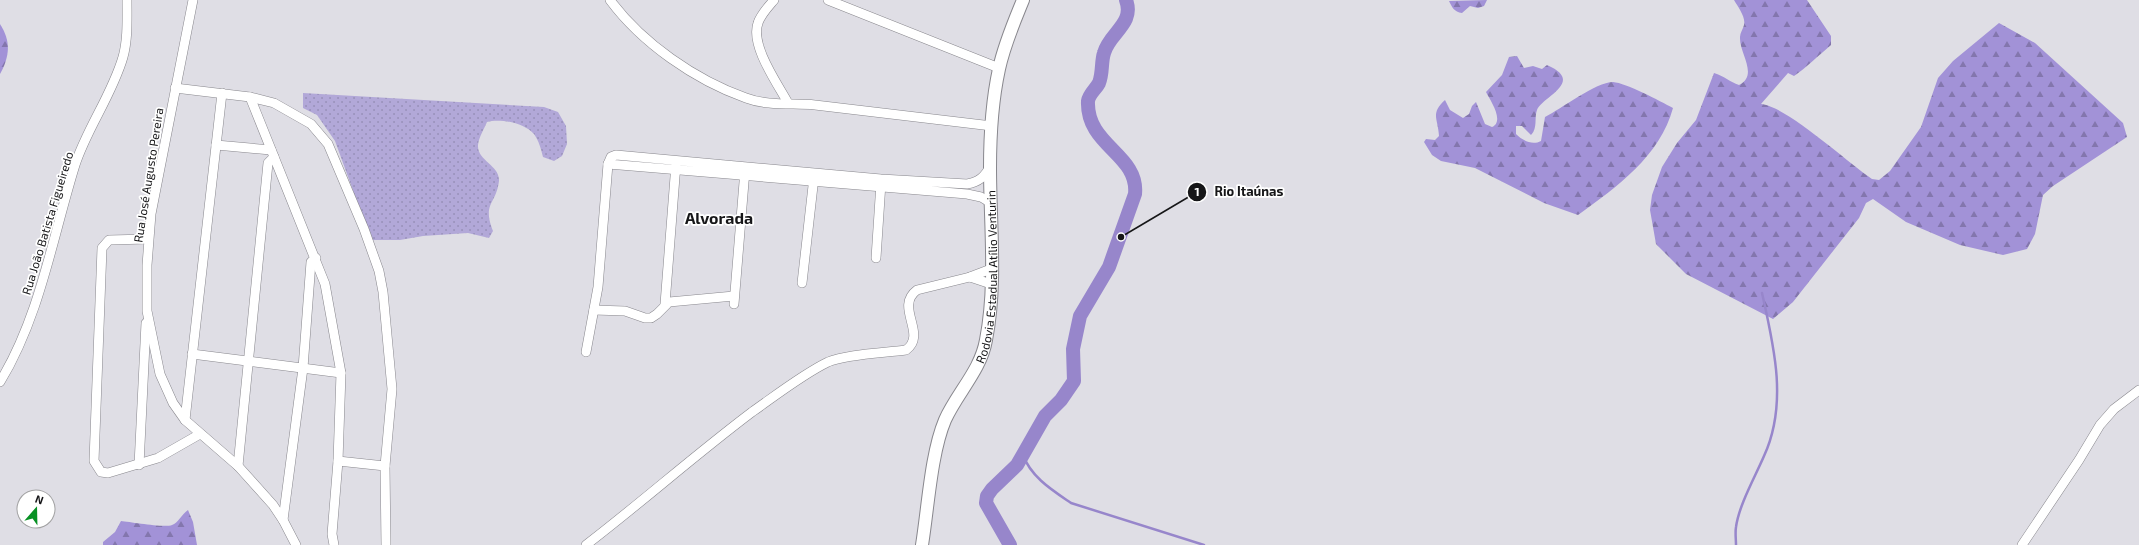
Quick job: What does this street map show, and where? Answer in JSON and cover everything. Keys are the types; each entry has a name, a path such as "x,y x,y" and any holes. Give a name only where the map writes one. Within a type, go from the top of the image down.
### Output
{"main road":[{"name":"Rodovia Estadual Atílio Venturin","path":"922,545 939,437 952,407 981,356 989,320 991,284 990,167 992,126 999,68 1023,0"}],"street":[{"name":"Rua João Batista Figueiredo","path":"0,382 16,355 34,311 76,165 118,70 126,43 127,0"},
{"name":"Rua José Augusto Pereira","path":"193,0 151,214 148,239 147,311 165,386 173,403 185,420 238,466 273,505 296,545"},
{"path":"610,0 624,19 644,39 692,72 745,98 765,102 788,103 992,126"},
{"path":"774,0 758,24 758,42 762,55 788,103"},
{"path":"828,0 999,68"},
{"path":"175,88 250,97 274,103 293,112 311,124 320,132 328,144 364,229 379,271 383,292 389,343 392,389 386,466 386,545"},
{"path":"185,420 222,93"},
{"path":"250,97 316,258 325,284 341,373 338,461 332,534 334,545"},
{"path":"216,145 273,153"},
{"path":"238,466 268,162 273,153"},
{"path":"586,352 594,310 608,164 611,157 616,155 676,165 814,177 967,194 981,197 991,203"},
{"path":"666,304 676,165"},
{"path":"881,184 975,183 983,177 990,167"},
{"path":"594,310 625,311 645,318 651,318 666,304 672,301 734,300 745,171"},
{"path":"802,282 814,177"},
{"path":"876,258 881,184"},
{"path":"148,239 109,240 102,248 94,461 101,472 108,474 158,458 200,434"},
{"path":"283,520 303,368 311,262 316,258"},
{"path":"586,545 643,501 716,439 771,399 818,368 838,359 906,350 912,346 914,335 908,305 912,294 917,290 970,277 991,268"},
{"path":"970,277 991,284"},
{"path":"139,465 142,383 147,311"},
{"path":"192,354 341,373"},
{"path":"2022,545 2064,483 2100,425 2114,409 2139,390"},
{"path":"338,461 386,466"}],"shaded area":[{"path":"303,93 544,107 558,112 566,126 567,144 562,156 554,161 543,157 540,145 530,130 512,122 487,122 479,139 479,150 484,159 496,171 499,181 489,209 490,222 493,231 489,238 468,233 423,236 400,240 371,240 335,141 317,115 303,108"}],"green space":[{"path":"1487,0 1484,6 1478,8 1470,6 1462,13 1455,10 1449,1"},
{"path":"1734,0 1807,0 1831,36 1831,45 1794,76 1788,73 1761,104 1772,107 1801,124 1872,179 1879,180 1890,171 1921,127 1938,78 1953,61 1999,23 2035,43 2123,123 2127,137 2053,186 2043,195 2035,234 2027,249 2003,255 1960,245 1906,222 1873,199 1866,203 1859,218 1793,302 1773,319 1686,274 1656,244 1650,210 1652,195 1662,167 1677,143 1696,120 1714,73 1739,85 1745,81 1747,76 1747,63 1740,43 1740,34 1744,25 1744,19"},
{"path":"0,24 6,36 8,49 6,61 0,74"},
{"path":"1517,56 1524,68 1533,66 1542,69 1547,65 1558,71 1563,77 1562,83 1558,89 1540,105 1537,110 1535,126 1531,135 1522,126 1516,126 1516,134 1527,142 1534,143 1541,141 1545,117 1588,91 1606,83 1619,83 1673,108 1667,125 1648,156 1622,181 1578,215 1544,203 1475,168 1441,161 1432,155 1424,142 1426,139 1435,140 1439,136 1436,113 1440,105 1445,100 1450,110 1463,118 1469,114 1472,106 1476,102 1485,124 1492,127 1496,124 1497,115 1486,92 1502,75 1509,57"},
{"path":"188,510 193,522 197,545 103,545 103,542 115,532 121,521 168,526 176,522"}],"waterway":[{"path":"1010,545 986,503 987,496 992,489 1017,465 1045,416 1061,400 1074,381 1073,349 1080,316 1109,267 1135,194 1134,180 1129,169 1095,129 1090,116 1088,101 1099,83 1103,56 1107,46 1127,16 1128,8 1126,0"},
{"path":"1736,545 1736,529 1740,510 1764,456 1776,416 1777,396 1774,354 1762,293"},
{"path":"1023,455 1031,470 1050,488 1071,503 1204,545"}],"place":[{"name":"Rio Itaúnas","path":"1121,237"}],"district":[{"name":"Alvorada","path":"719,217"}]}
